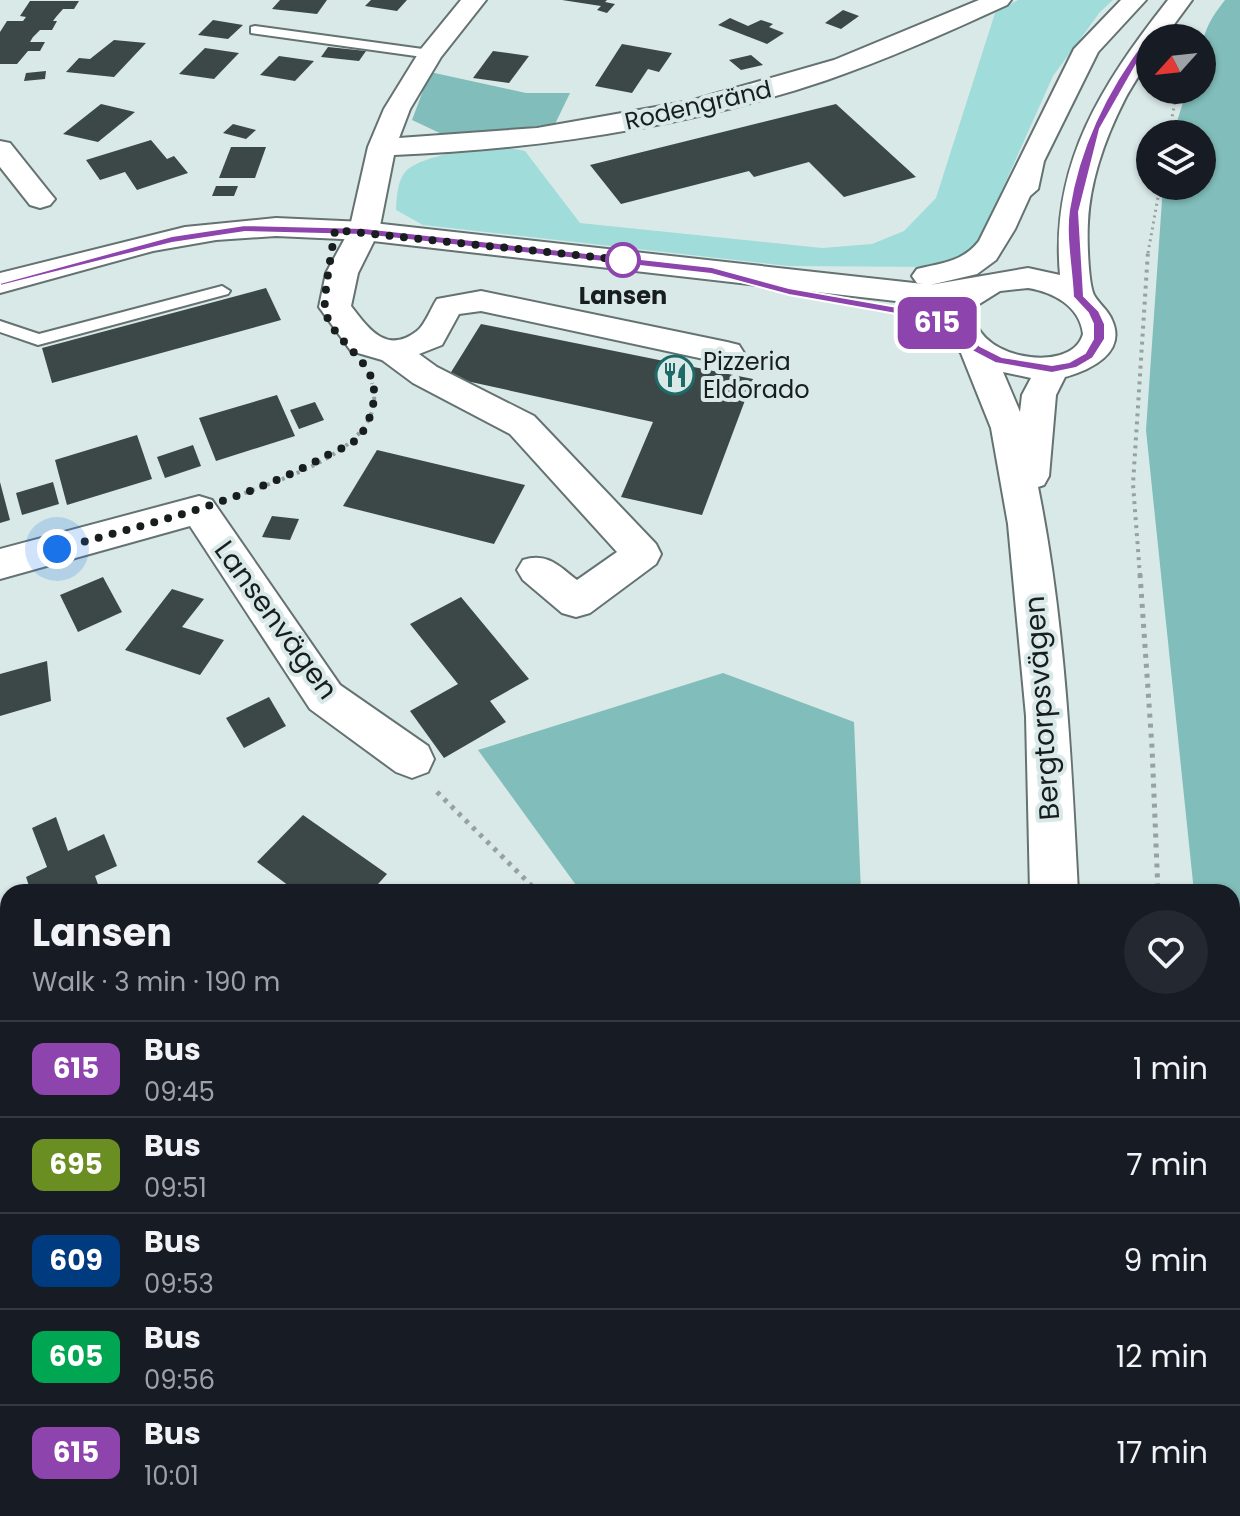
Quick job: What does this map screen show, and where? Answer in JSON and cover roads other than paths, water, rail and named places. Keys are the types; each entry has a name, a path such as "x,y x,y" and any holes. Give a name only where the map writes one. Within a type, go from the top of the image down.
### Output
{"street":[{"path":"474,0 430,54 397,109 382,147 364,231 342,273 335,307 381,364 425,375 522,425 642,554 576,602 537,570"},
{"name":"Rodengränd","path":"382,147 459,145 571,133 714,104 791,83 858,59 999,0"},
{"name":"Bergtorpsvägen","path":"1054,884 1047,716 1027,524 1009,428 969,341 958,308 966,295 988,284 1008,259 1030,161 1087,49 1134,0"},
{"path":"1161,24 1180,0"},
{"path":"1078,297 1074,212 1095,129 1136,56"},
{"path":"0,149 40,199"},
{"path":"712,271 762,268 830,275 927,276 952,272 978,261 993,241 1030,161"},
{"path":"0,283 172,240 245,228 364,231 931,295 1028,278 1055,284 1078,297 1093,311 1099,324 1099,339 1089,355 1072,365 1052,369 999,360 916,314 789,292 712,271"},
{"path":"381,364 430,338 448,306 481,301 727,353"},
{"name":"Bergtorpsvägen","path":"1027,524 1039,395 1052,369"},
{"name":"Lansenvägen","path":"0,564 199,510 325,697 412,759"}],"lane":[{"path":"255,30 430,54"},
{"path":"0,326 38,340 222,291"}],"place":[{"name":"Lansen","path":"623,260"},
{"name":"Pizzeria Eldorado","path":"675,375"}]}
